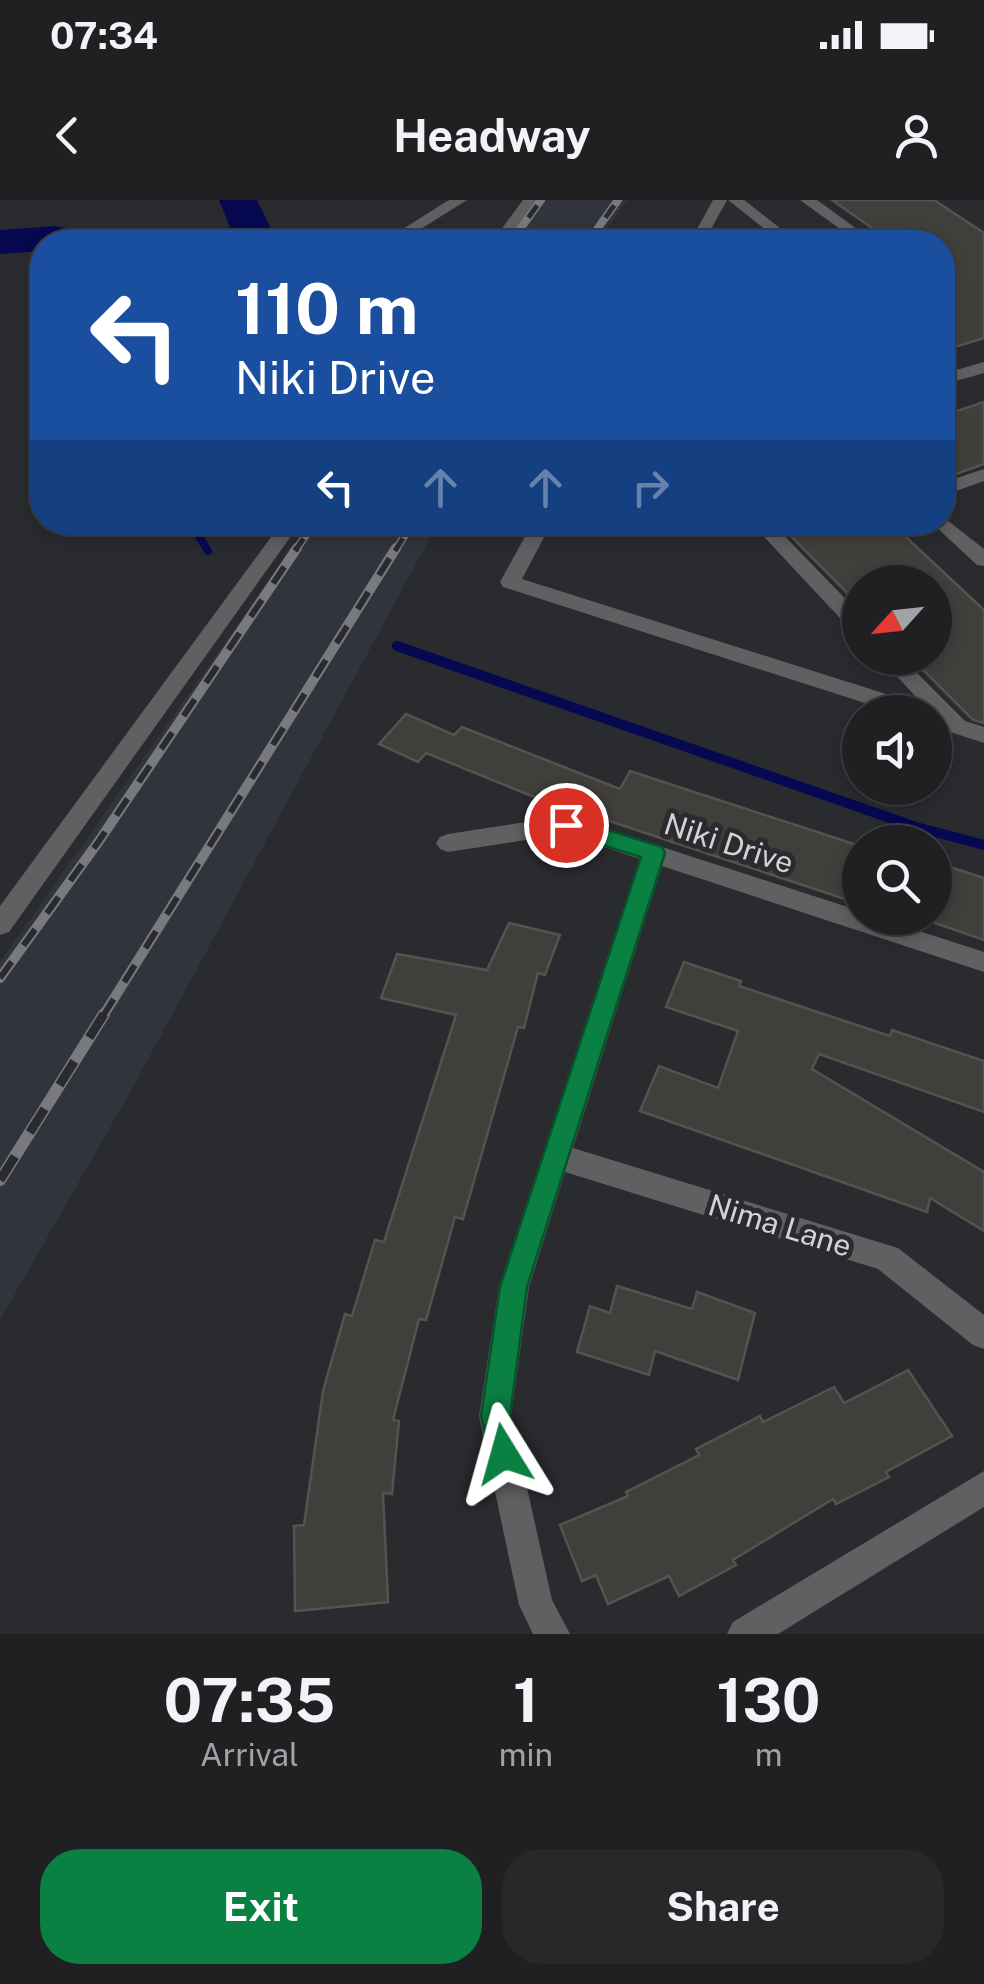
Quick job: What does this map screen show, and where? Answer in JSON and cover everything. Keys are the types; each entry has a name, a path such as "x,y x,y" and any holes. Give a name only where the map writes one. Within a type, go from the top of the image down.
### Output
{"street":[{"path":"410,230 460,200"},
{"path":"509,230 531,200"},
{"path":"707,230 720,200"},
{"path":"735,200 774,230"},
{"path":"807,200 849,230"},
{"path":"955,376 984,366"},
{"path":"955,486 984,476"},
{"path":"955,534 984,560"},
{"path":"0,925 283,535"},
{"path":"536,535 510,582 863,695"},
{"path":"771,535 842,608"},
{"path":"905,675 922,695"},
{"path":"952,724 984,734"},
{"name":"Niki Drive","path":"448,843 566,825 984,962"},
{"path":"552,1634 536,1604 495,1416 514,1287 654,853"},
{"name":"Nima Lane","path":"556,1156 888,1258 984,1334"},
{"path":"745,1634 984,1488"}],"shaded area":[{"path":"536,200 627,200 606,230 515,230"},
{"path":"301,535 432,535 132,1089 0,1320 0,962"}],"building":[{"path":"832,200 934,200 984,233 984,338 955,347 955,230 875,230"},
{"path":"984,402 984,464 955,474 955,412"},
{"path":"790,535 904,535 936,565 842,565 842,588"},
{"path":"952,580 984,610 984,723 973,720 928,675 952,675"},
{"path":"406,714 454,735 462,727 620,789 630,771 842,840 842,898 588,814 586,818 426,753 418,762 379,744"},
{"path":"952,868 984,878 984,940 952,929"},
{"path":"509,923 560,935 545,975 538,973 524,1028 518,1027 463,1219 455,1217 426,1320 419,1319 393,1420 399,1421 392,1494 383,1493 388,1602 295,1611 294,1526 304,1525 323,1391 345,1314 352,1316 375,1240 384,1242 456,1015 381,998 397,954 487,970"},
{"path":"684,962 741,981 739,986 890,1036 892,1030 984,1061 984,1112 819,1054 812,1069 984,1172 984,1231 930,1198 927,1212 640,1111 659,1066 718,1088 738,1031 666,1007"},
{"path":"617,1286 692,1309 697,1292 755,1313 738,1380 655,1351 649,1375 577,1352 590,1306 610,1313"},
{"path":"908,1370 952,1436 886,1472 889,1477 836,1504 833,1499 733,1560 736,1565 679,1596 669,1576 608,1604 596,1575 582,1581 560,1525 628,1496 626,1492 699,1455 696,1449 760,1416 763,1422 834,1387 844,1403"}],"waterway":[{"path":"238,200 252,230"},
{"path":"0,242 30,240"},
{"path":"198,535 208,551"},
{"path":"397,646 916,827 984,845"}],"railway":[{"path":"520,230 541,200"},
{"path":"597,230 618,200"},
{"path":"295,551 306,535"},
{"path":"395,551 405,535"},
{"path":"0,978 99,841 297,548"},
{"path":"103,1016 396,548"},
{"path":"0,1180 104,1014"}],"route":[{"path":"504,1454 495,1416 514,1287 654,853 566,825"}]}
